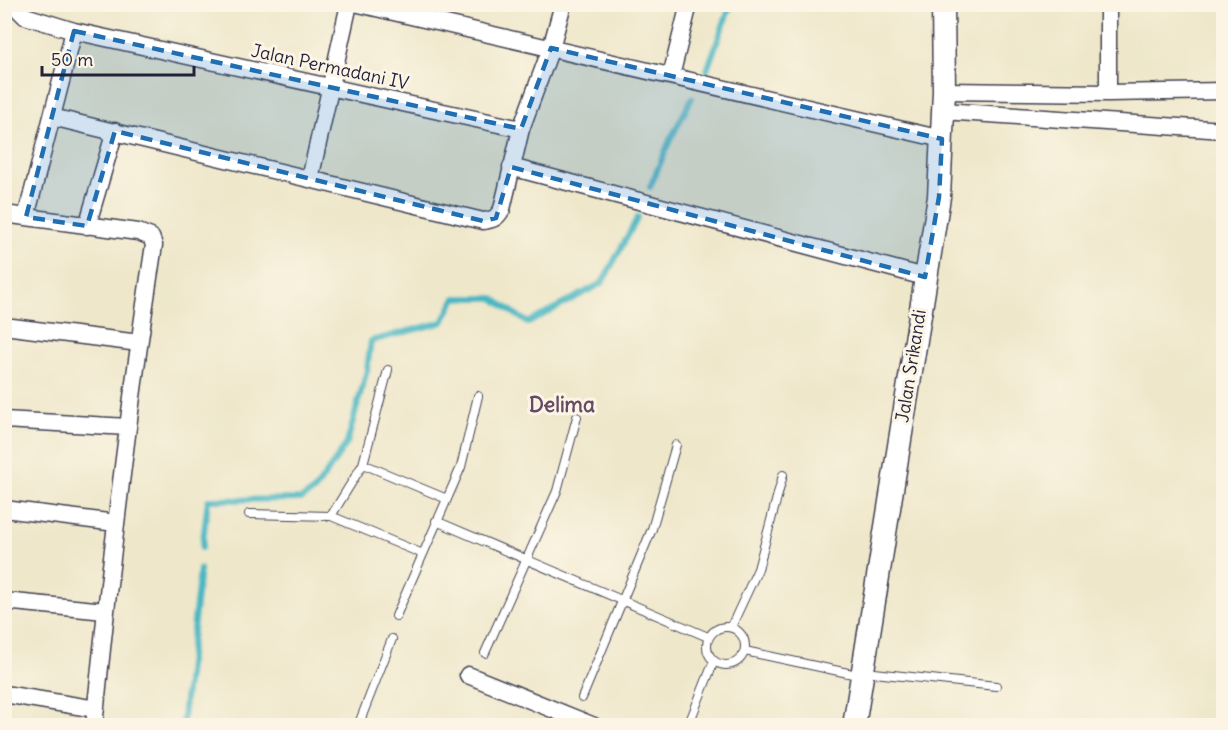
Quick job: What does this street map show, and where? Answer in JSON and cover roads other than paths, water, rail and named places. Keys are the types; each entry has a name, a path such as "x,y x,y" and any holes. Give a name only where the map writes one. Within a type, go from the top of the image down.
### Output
{"main road":[{"name":"Jalan Srikandi","path":"854,726 939,197 944,101 943,4"}],"street":[{"path":"310,179 349,4"},
{"path":"359,4 942,139"},
{"path":"52,117 483,220 491,220 496,218 502,209 521,129 551,48 563,4"},
{"path":"671,76 689,4"},
{"path":"1108,4 1108,93"},
{"name":"Jalan Permadani IV","path":"22,10 74,31 521,129"},
{"path":"26,217 74,31"},
{"path":"944,101 1108,93 1224,91"},
{"path":"944,101 1224,130"},
{"path":"87,226 115,131"},
{"path":"511,167 925,278"},
{"path":"4,214 138,232 150,237 154,245 128,427 105,611 95,717 4,694"},
{"path":"4,327 139,343"},
{"path":"4,420 128,427"},
{"path":"4,508 116,523"},
{"path":"4,601 105,611"},
{"path":"468,675 594,726"}],"lane":[{"path":"331,516 363,464 388,370"},
{"path":"396,615 461,467 478,396"},
{"path":"485,653 557,491 577,417"},
{"path":"582,698 652,529 676,445"},
{"path":"363,464 447,499"},
{"path":"731,627 759,569 783,475"},
{"path":"249,514 331,516 423,554"},
{"path":"436,521 708,637"},
{"path":"731,627 737,630 744,639 745,651 742,657 733,664 720,664 714,661 707,650 708,637 718,628 731,627"},
{"path":"358,726 392,639"},
{"path":"745,651 863,674 996,687"},
{"path":"687,726 714,661"}],"waterway":[{"path":"707,70 731,4"},
{"path":"650,187 670,140 692,98"},
{"path":"202,548 208,500 301,499 315,490 347,443 367,370 371,341 443,322 455,298 493,298 528,323 602,283 638,217"},
{"path":"182,726 200,569"}],"district":[{"name":"Delima","path":"562,405"}]}
